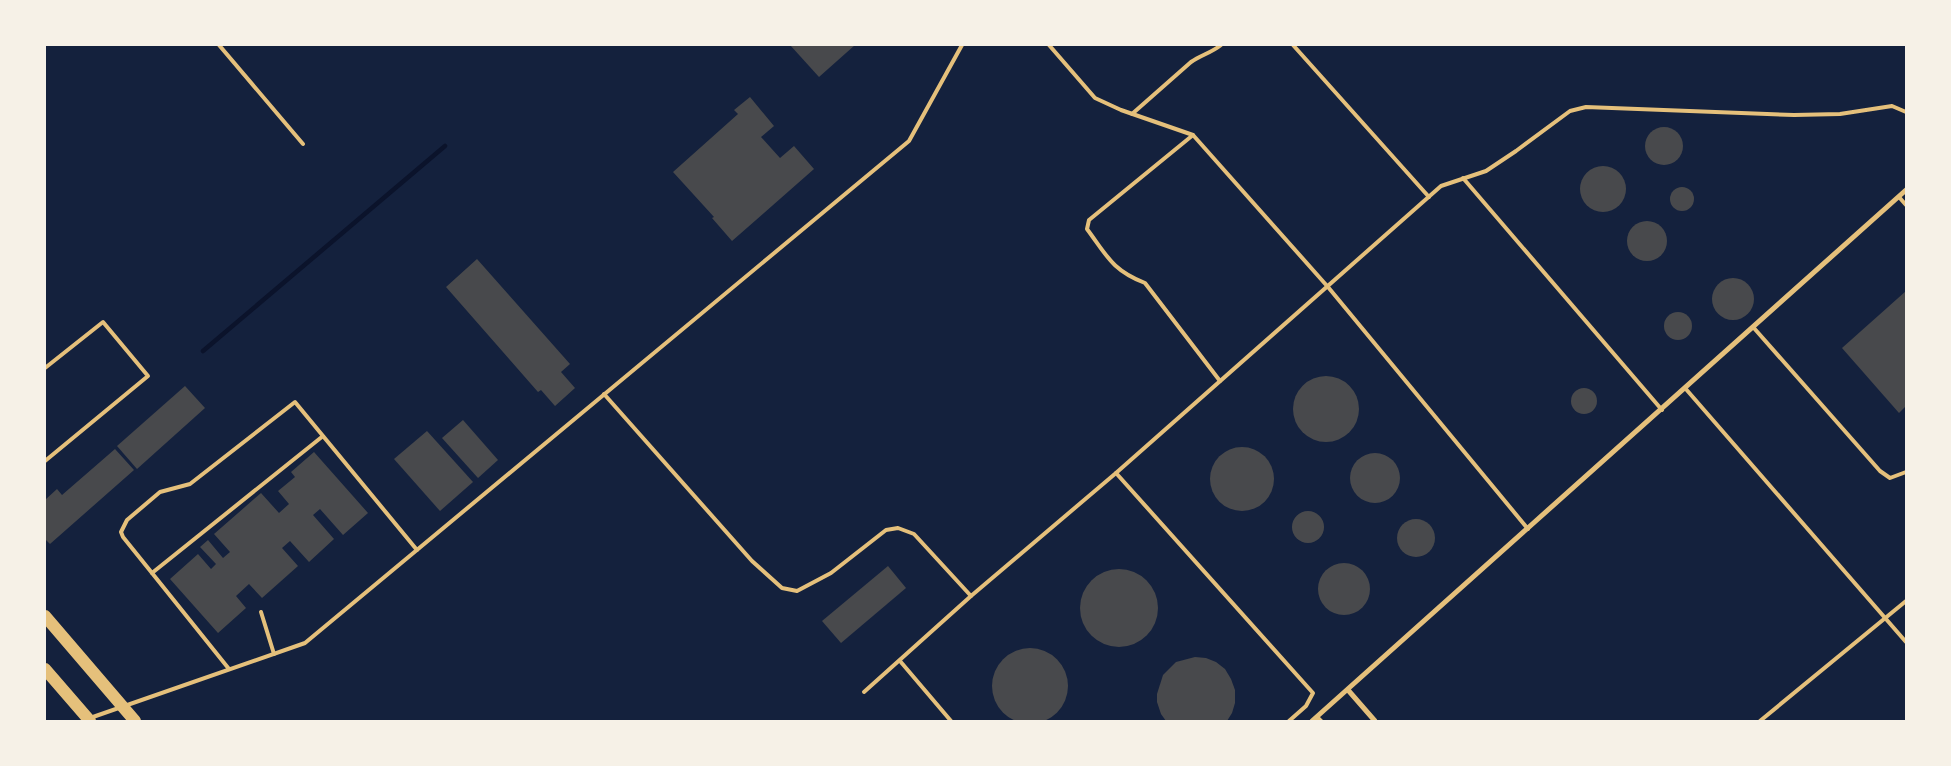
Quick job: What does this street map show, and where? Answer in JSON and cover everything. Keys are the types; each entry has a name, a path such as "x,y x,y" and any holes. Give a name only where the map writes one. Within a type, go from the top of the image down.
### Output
{"main road":[{"path":"45,616 135,721"},
{"path":"45,669 89,720"}],"street":[{"path":"1312,721 1319,719 1348,690 1906,190"},
{"path":"1348,690 1375,721"}],"lane":[{"path":"219,45 303,144"},
{"path":"89,720 305,642 910,141 962,45"},
{"path":"1049,45 1095,98 1132,114 1193,135 1328,287 1528,529"},
{"path":"1132,114 1200,55 1212,53 1221,45"},
{"path":"1293,45 1429,197"},
{"path":"864,692 971,596 1116,473 1442,186 1486,171 1516,152 1570,111 1586,107 1794,116 1840,114 1892,106 1906,112"},
{"path":"1193,135 1089,220 1087,229 1114,267 1130,277 1146,283 1220,380"},
{"path":"1463,178 1662,410"},
{"path":"1899,197 1906,205"},
{"path":"45,368 103,322 148,376 45,460"},
{"path":"1754,327 1880,471 1890,478 1906,472"},
{"path":"1686,388 1906,642"},
{"path":"604,394 752,560 782,588 797,592 830,573 886,530 898,528 914,534 971,596"},
{"path":"229,669 123,538 121,532 127,520 160,492 190,484 295,402 417,550"},
{"path":"152,573 323,436"},
{"path":"1116,473 1313,693 1306,706 1289,721"},
{"path":"1760,721 1906,601"},
{"path":"261,612 274,654"},
{"path":"900,661 951,721"}],"building":[{"path":"790,45 855,45 819,77"},
{"path":"750,97 774,126 761,137 780,158 794,146 814,169 732,241 712,218 714,217 673,172 738,114 734,110"},
{"path":"1664,127 1678,132 1683,146 1678,160 1664,165 1650,160 1645,146 1650,132"},
{"path":"1603,166 1616,170 1622,176 1626,189 1622,202 1616,208 1603,212 1590,208 1584,202 1580,189 1584,176 1590,170"},
{"path":"1682,187 1691,190 1694,199 1691,208 1682,211 1673,208 1670,199 1673,190"},
{"path":"1651,221 1658,224 1664,230 1667,241 1666,249 1658,258 1651,261 1643,261 1636,258 1628,249 1627,237 1630,230 1639,222"},
{"path":"477,259 570,364 561,372 575,388 555,406 541,390 538,392 446,287"},
{"path":"1737,278 1745,281 1751,287 1754,299 1751,311 1745,317 1729,320 1721,317 1715,311 1712,295 1715,287 1721,281"},
{"path":"1906,291 1906,406 1899,413 1842,348"},
{"path":"1678,312 1688,316 1692,326 1688,336 1678,340 1668,336 1664,326 1668,316"},
{"path":"1326,376 1339,379 1349,386 1356,396 1359,409 1356,422 1349,432 1339,439 1326,442 1313,439 1303,432 1296,422 1293,409 1296,396 1303,386 1313,379"},
{"path":"185,386 205,408 137,469 117,446"},
{"path":"1584,388 1593,392 1597,401 1593,410 1584,414 1575,410 1571,401 1575,392"},
{"path":"463,420 498,460 478,478 442,438"},
{"path":"427,431 473,482 440,511 394,459"},
{"path":"1242,447 1260,453 1268,461 1274,479 1268,497 1260,505 1242,511 1224,505 1216,497 1210,479 1216,461 1224,453"},
{"path":"115,449 134,470 50,544 45,539 45,500 57,489 62,495"},
{"path":"314,452 368,513 343,535 320,509 313,515 334,539 309,562 290,541 282,548 298,566 262,598 249,584 236,596 246,608 218,633 170,579 198,554 211,569 216,564 200,547 208,540 223,558 230,552 214,534 261,493 279,513 289,504 278,491 295,477 291,472"},
{"path":"1375,453 1389,457 1396,464 1400,478 1396,492 1389,499 1375,503 1361,499 1354,492 1350,478 1354,464 1361,457"},
{"path":"1308,511 1314,512 1319,516 1323,521 1323,533 1319,538 1314,542 1308,543 1302,542 1297,538 1293,533 1292,527 1293,521 1297,516 1302,512"},
{"path":"1416,519 1430,524 1435,538 1430,552 1416,557 1402,552 1397,538 1402,524"},
{"path":"1344,563 1354,565 1362,571 1368,579 1370,589 1368,599 1362,607 1354,613 1344,615 1334,613 1326,607 1320,599 1318,589 1320,579 1326,571 1334,565"},
{"path":"888,566 906,588 841,643 822,621"},
{"path":"1119,569 1134,572 1147,580 1155,593 1158,608 1155,623 1147,636 1134,644 1119,647 1104,644 1091,636 1083,623 1080,608 1083,593 1091,580 1104,572"},
{"path":"1030,648 1045,651 1057,659 1065,671 1068,686 1065,701 1057,713 1045,721 1030,724 1015,721 1003,713 995,701 992,686 995,671 1003,659 1015,651"},
{"path":"1195,657 1206,658 1216,662 1225,669 1231,679 1235,690 1235,703 1227,721 1166,721 1161,714 1157,702 1157,694 1163,675 1176,662"}],"waterway":[{"path":"203,351 445,146"}]}
